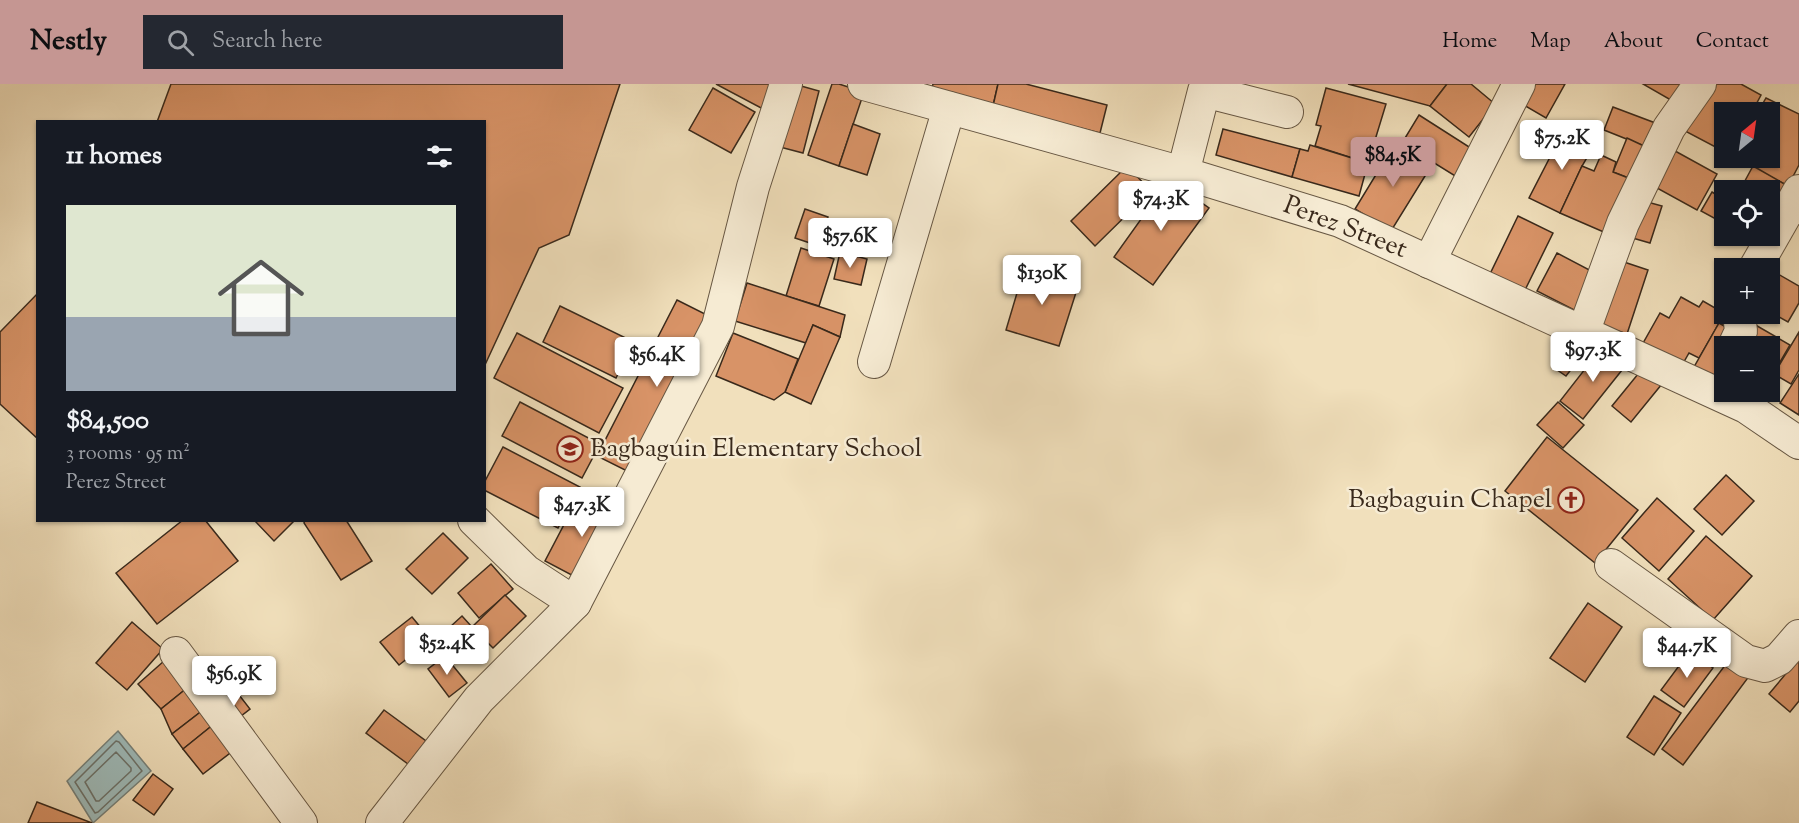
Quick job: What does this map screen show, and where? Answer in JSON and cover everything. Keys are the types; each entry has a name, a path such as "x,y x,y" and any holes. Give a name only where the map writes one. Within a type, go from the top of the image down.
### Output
{"street":[{"path":"382,823 479,699 575,603 718,326 753,188 786,84"},
{"name":"Perez Street","path":"864,84 1183,173 1340,221 1746,407 1799,443"},
{"path":"1429,262 1519,84"},
{"path":"1583,333 1623,223 1669,128 1700,84"},
{"path":"1183,173 1204,92 1287,111"},
{"path":"874,363 949,108"},
{"path":"1761,258 1799,191"},
{"path":"1710,391 1714,384"},
{"path":"476,522 526,571 575,603"},
{"path":"1611,565 1746,661 1764,666 1779,660 1799,636"},
{"path":"176,652 301,823"}],"water":[{"path":"118,731 151,771 93,823 67,781"}],"building":[{"path":"171,84 620,84 569,235 539,248 486,363 486,120 158,120"},
{"path":"716,84 776,84 763,109"},
{"path":"794,84 819,91 803,153 776,146"},
{"path":"832,84 864,92 839,166 808,155"},
{"path":"933,84 998,84 993,106 931,91"},
{"path":"998,84 1026,84 1107,105 1100,133 993,106"},
{"path":"1348,84 1447,84 1430,106"},
{"path":"1447,84 1471,84 1495,104 1469,137 1430,106"},
{"path":"1524,84 1565,84 1546,118 1515,100"},
{"path":"1643,84 1687,84 1676,103"},
{"path":"1709,84 1741,84 1761,95 1757,102 1714,102 1714,146 1685,131"},
{"path":"713,88 755,112 731,153 689,130"},
{"path":"1326,88 1386,104 1368,163 1315,146 1321,126 1316,125"},
{"path":"1780,105 1799,114 1799,165 1788,186 1754,168 1780,168"},
{"path":"1613,107 1658,124 1644,146 1604,130"},
{"path":"1419,115 1477,152 1460,179 1402,143"},
{"path":"853,124 880,134 867,175 839,166"},
{"path":"1565,128 1595,144 1560,213 1529,198"},
{"path":"1223,129 1300,149 1292,177 1216,155"},
{"path":"1627,138 1644,146 1631,179 1613,172"},
{"path":"1310,145 1368,163 1359,196 1292,177 1300,149 1308,151"},
{"path":"1394,145 1430,168 1391,231 1355,209"},
{"path":"1666,146 1717,174 1697,210 1646,182"},
{"path":"1601,155 1616,162 1613,172 1631,179 1606,233 1560,213 1582,166 1594,171"},
{"path":"1127,166 1151,191 1095,246 1071,221"},
{"path":"1752,168 1756,168 1778,180 1745,180"},
{"path":"1169,180 1209,208 1153,285 1114,257"},
{"path":"1780,181 1788,186 1780,199"},
{"path":"1712,192 1714,193 1714,218 1701,211"},
{"path":"1640,200 1662,206 1650,243 1629,237"},
{"path":"805,209 828,217 819,246 795,238"},
{"path":"1518,216 1553,233 1525,290 1490,274"},
{"path":"801,248 834,259 819,306 786,296"},
{"path":"840,252 867,259 861,285 834,279"},
{"path":"1557,253 1599,275 1580,313 1537,291"},
{"path":"1618,260 1648,270 1627,334 1597,324"},
{"path":"1025,266 1079,283 1059,346 1006,330"},
{"path":"1780,275 1799,286 1799,303 1788,322 1780,318"},
{"path":"747,283 845,315 840,337 813,325 806,343 735,321"},
{"path":"36,295 36,437 0,404 0,332"},
{"path":"1681,297 1699,307 1703,301 1714,307 1714,324 1718,324 1699,358 1689,353 1681,367 1642,345 1660,313 1669,318"},
{"path":"677,300 717,320 637,476 597,456"},
{"path":"560,306 634,342 616,378 543,342"},
{"path":"1718,324 1738,334 1737,336 1714,336 1713,378 1694,367"},
{"path":"1751,324 1754,324 1774,336 1745,336"},
{"path":"813,325 840,337 811,404 785,392"},
{"path":"1799,332 1799,370 1791,384 1780,378 1780,364"},
{"path":"517,333 623,388 599,433 494,378"},
{"path":"733,333 798,359 785,392 774,400 716,376"},
{"path":"1574,339 1587,349 1566,376 1553,367"},
{"path":"1780,339 1790,345 1780,362"},
{"path":"1603,346 1626,365 1583,419 1560,401"},
{"path":"1647,363 1666,379 1631,422 1612,406"},
{"path":"1799,374 1799,415 1780,403"},
{"path":"520,402 600,444 582,478 502,436"},
{"path":"1558,402 1584,425 1563,448 1537,425"},
{"name":"Bagbaguin Chapel","path":"1547,437 1638,510 1595,563 1505,491"},
{"path":"503,447 580,487 558,528 486,491 486,479"},
{"path":"1726,475 1754,501 1722,535 1694,509"},
{"path":"580,494 618,514 583,581 545,561"},
{"path":"1657,498 1694,531 1659,571 1622,538"},
{"path":"180,522 207,522 238,561 157,624 116,573"},
{"path":"256,522 293,522 274,541"},
{"path":"347,522 372,561 341,580 304,523"},
{"path":"443,533 468,558 432,594 406,569"},
{"path":"1706,536 1752,576 1713,620 1668,579"},
{"path":"491,564 513,589 479,618 458,593"},
{"path":"505,595 526,616 493,648 472,627"},
{"path":"1588,603 1622,627 1585,682 1550,658"},
{"path":"462,616 481,637 457,658 438,638"},
{"path":"412,617 431,640 399,665 380,642"},
{"path":"132,622 163,649 127,690 96,663"},
{"path":"1690,651 1713,668 1684,707 1661,690"},
{"path":"445,656 467,683 449,697 428,669"},
{"path":"1732,656 1753,671 1683,765 1662,749"},
{"path":"1799,658 1799,701 1790,712 1769,694"},
{"path":"164,661 187,688 161,709 138,684"},
{"path":"187,688 203,710 172,734 161,709"},
{"path":"236,691 250,709 232,723 218,705"},
{"path":"1654,696 1681,713 1654,755 1627,737"},
{"path":"203,710 214,724 183,749 172,734"},
{"path":"384,710 426,741 408,764 366,733"},
{"path":"214,724 234,750 203,774 183,749"},
{"path":"153,774 173,789 154,815 133,800"},
{"path":"37,802 92,823 28,823"}],"place":[{"name":"Bagbaguin Elementary School","path":"570,449"},
{"name":"Bagbaguin Chapel","path":"1571,500"}]}
